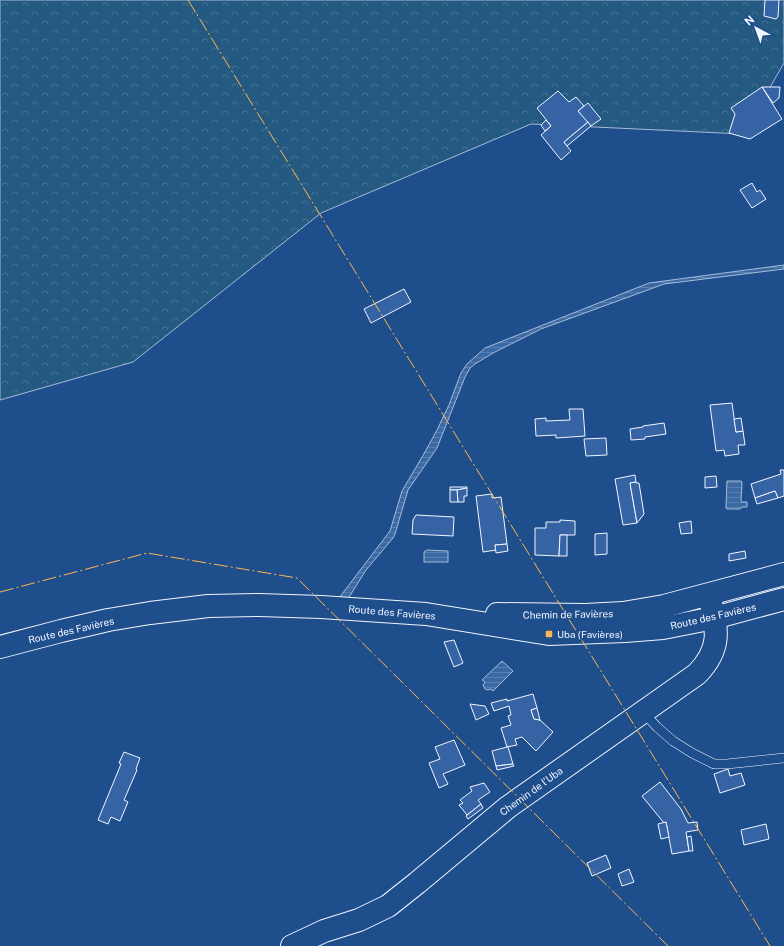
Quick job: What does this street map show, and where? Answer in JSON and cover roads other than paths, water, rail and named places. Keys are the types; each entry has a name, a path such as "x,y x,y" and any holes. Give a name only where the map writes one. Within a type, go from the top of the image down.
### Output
{"main road":[{"path":"709,595 784,574"},
{"name":"Chemin de Favières","path":"426,614 585,615 623,613 664,606 709,595"},
{"name":"Chemin de l'Uba","path":"292,946 324,931 359,920 388,906 508,807 642,711 697,674 704,666 715,646 716,624 709,595"},
{"name":"Route des Favières","path":"0,647 108,620 208,606 259,605 321,607 426,614 549,634 663,628 714,618 784,599"}],"lane":[{"path":"642,711 673,741 692,754 714,764 784,758"}],"place":[{"name":"Uba (Favières)","path":"549,634"}]}
